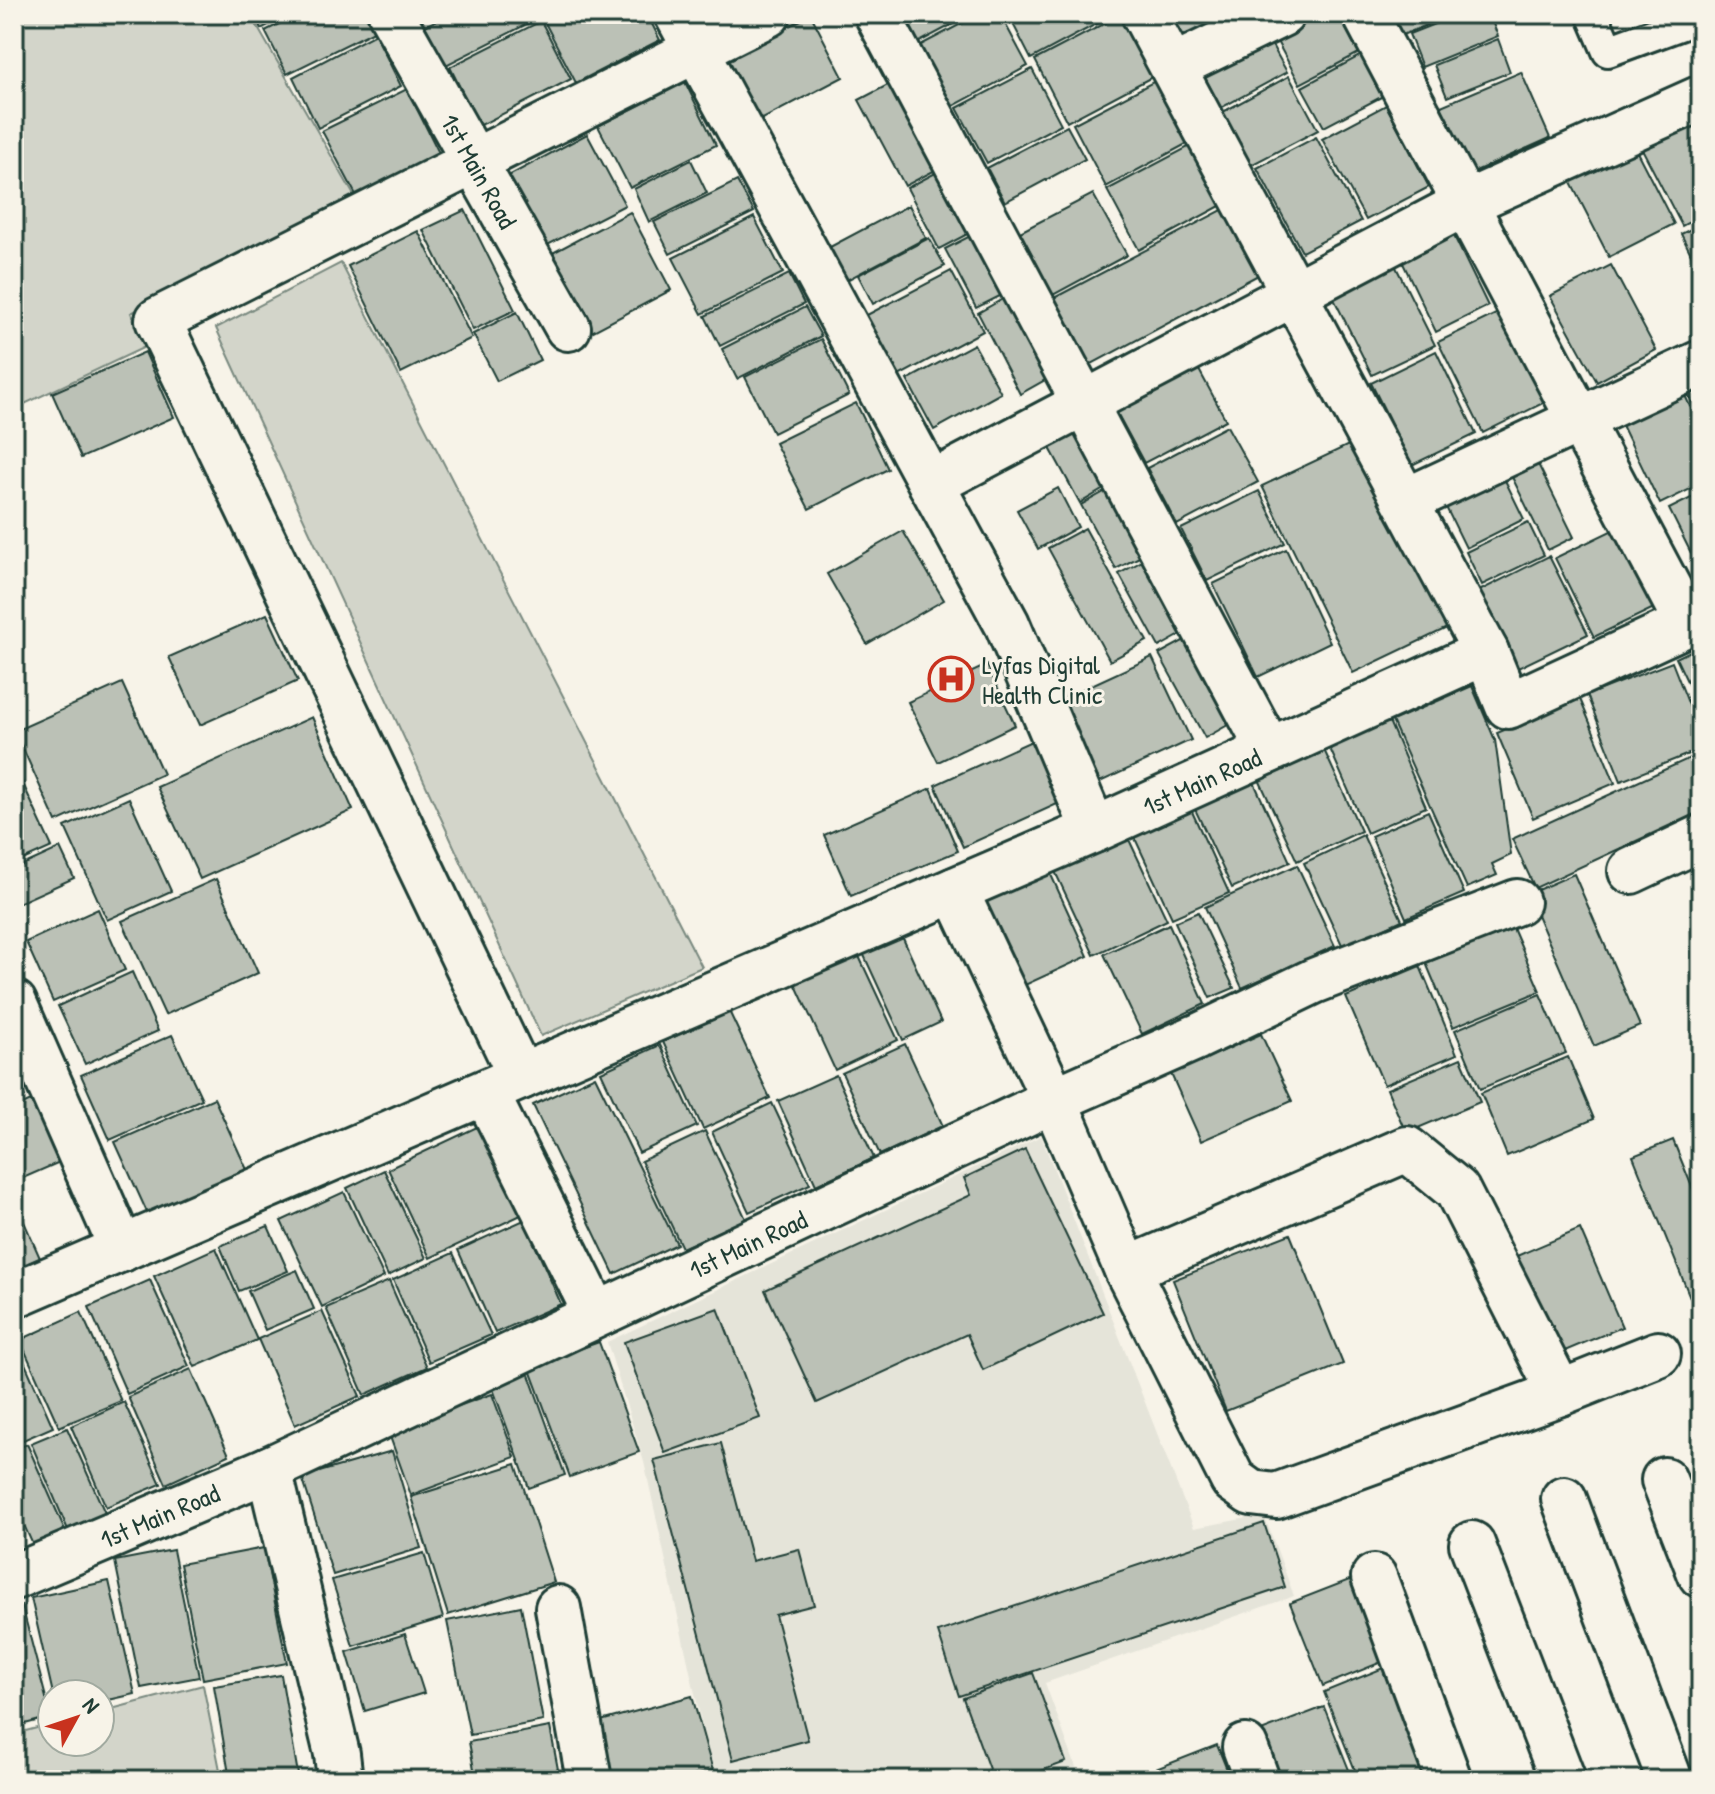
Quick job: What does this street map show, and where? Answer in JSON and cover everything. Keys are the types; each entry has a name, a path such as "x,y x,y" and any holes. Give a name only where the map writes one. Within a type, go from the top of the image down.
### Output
{"street":[{"name":"1st Main Road","path":"391,14 568,328"},
{"path":"596,1314 503,1085 158,320 474,163 687,32 768,14"},
{"path":"877,14 1269,750"},
{"path":"1144,14 1486,652 1508,706 1694,620 1580,421 1365,14"},
{"path":"1173,67 1282,14"},
{"path":"687,32 1007,624 1094,830"},
{"path":"931,484 1466,203 1701,98"},
{"path":"1406,501 1701,363"},
{"name":"1st Main Road","path":"14,1295 1094,830 1486,652"},
{"path":"1631,871 1701,838"},
{"path":"955,890 1054,1100 1127,1270 1233,1480 1251,1493 1276,1496 1560,1393 1658,1354"},
{"name":"1st Main Road","path":"14,1577 269,1469 1314,981 1517,902"},
{"path":"14,1003 122,1249"},
{"path":"1127,1270 1407,1149 1457,1190 1560,1393"},
{"path":"269,1469 337,1754 340,1780"},
{"path":"1664,1480 1701,1575"},
{"path":"1564,1499 1670,1780"},
{"path":"1472,1544 1563,1780"},
{"path":"1374,1577 1449,1780"},
{"path":"558,1608 589,1780"}],"lane":[{"path":"1592,14 1608,51 1701,17"}],"shaded area":[{"path":"14,14 250,14 355,197 131,313 145,347 14,409"},
{"path":"341,263 702,967 541,1036 216,328"},
{"path":"1041,1136 1194,1528 1264,1515 1294,1596 1045,1683 1076,1767 1032,1780 714,1780 644,1462 607,1342"},
{"path":"203,1685 222,1780 16,1780 14,1734 36,1728 36,1758 116,1758 116,1708"}],"building":[{"path":"254,14 290,14 261,29"},
{"path":"299,14 365,14 374,31 287,74 265,31"},
{"path":"449,14 527,14 531,22 446,65 425,26"},
{"path":"543,14 647,14 660,40 576,83"},
{"path":"898,14 972,14 914,45"},
{"path":"980,14 1000,14 1028,66 948,109 915,48"},
{"path":"1008,14 1115,14 1031,59"},
{"path":"1170,14 1227,14 1182,38"},
{"path":"1315,14 1338,14 1359,53 1300,84 1274,36"},
{"path":"1391,14 1454,14 1400,36"},
{"path":"1460,14 1489,14 1498,36 1422,67 1409,34"},
{"path":"811,15 843,77 759,121 727,57"},
{"path":"1119,16 1152,77 1067,122 1035,60"},
{"path":"541,21 571,79 479,126 450,67"},
{"path":"375,34 401,86 318,128 293,77"},
{"path":"1268,38 1287,72 1221,108 1202,72"},
{"path":"1498,39 1510,72 1447,97 1434,65"},
{"path":"1363,54 1385,95 1324,127 1302,87"},
{"path":"1032,69 1061,124 987,163 957,108"},
{"path":"1521,72 1550,138 1471,173 1441,106"},
{"path":"1289,76 1318,130 1251,165 1223,112"},
{"path":"899,79 945,165 905,186 859,100"},
{"path":"1155,81 1188,143 1106,187 1073,124"},
{"path":"685,82 716,145 630,188 598,126"},
{"path":"407,89 439,153 356,195 322,131"},
{"path":"1386,105 1429,187 1366,220 1322,139"},
{"path":"1696,117 1701,126 1701,216 1682,226 1640,145"},
{"path":"1067,126 1085,159 1005,202 987,168"},
{"path":"587,134 625,205 538,250 501,180"},
{"path":"1316,137 1361,221 1302,252 1257,168"},
{"path":"1190,146 1222,205 1139,250 1107,190"},
{"path":"1634,146 1674,224 1609,257 1569,179"},
{"path":"691,160 707,193 649,222 634,189"},
{"path":"943,169 975,230 939,249 907,188"},
{"path":"737,181 754,212 670,254 654,222"},
{"path":"1093,194 1127,255 1053,295 1020,232"},
{"path":"909,205 926,238 847,280 830,247"},
{"path":"1226,208 1262,273 1090,365 1054,298"},
{"path":"465,210 515,310 473,330 423,230"},
{"path":"630,212 671,290 586,335 545,257"},
{"path":"754,217 783,273 702,314 673,258"},
{"path":"1701,224 1701,274 1681,234"},
{"path":"418,231 472,338 401,373 348,266"},
{"path":"1452,232 1488,306 1436,332 1400,257"},
{"path":"974,234 1006,293 976,308 945,249"},
{"path":"929,238 945,266 873,304 858,275"},
{"path":"1393,261 1435,345 1372,375 1330,291"},
{"path":"1611,265 1656,350 1597,382 1550,296"},
{"path":"951,271 983,331 897,377 865,316"},
{"path":"789,274 804,304 720,346 705,316"},
{"path":"1008,296 1052,376 1020,394 978,313"},
{"path":"805,307 821,336 737,379 722,349"},
{"path":"1502,311 1547,401 1483,433 1438,342"},
{"path":"517,312 540,360 497,381 473,334"},
{"path":"821,339 849,395 773,433 745,377"},
{"path":"974,344 1001,393 934,430 907,380"},
{"path":"1436,351 1476,434 1412,465 1371,383"},
{"path":"145,352 174,417 81,458 52,393"},
{"path":"1191,355 1226,420 1144,463 1109,398"},
{"path":"1701,383 1701,420 1686,390"},
{"path":"1683,391 1701,430 1701,484 1660,504 1620,421"},
{"path":"856,403 888,469 809,509 775,443"},
{"path":"1227,426 1258,482 1177,525 1147,468"},
{"path":"1079,431 1109,486 1080,503 1050,448"},
{"path":"1357,441 1447,628 1353,673 1262,486"},
{"path":"1535,458 1574,537 1548,550 1509,471"},
{"path":"1500,470 1524,519 1466,548 1442,499"},
{"path":"1115,486 1151,551 1116,569 1081,505"},
{"path":"1058,488 1078,527 1038,549 1017,510"},
{"path":"1259,491 1285,543 1207,581 1181,529"},
{"path":"1701,493 1701,573 1669,509"},
{"path":"1528,522 1544,555 1482,585 1466,552"},
{"path":"1619,527 1658,606 1594,637 1555,558"},
{"path":"1085,528 1147,641 1110,661 1048,548"},
{"path":"903,531 944,600 867,644 827,574"},
{"path":"1286,549 1330,642 1258,677 1213,584"},
{"path":"1151,556 1191,629 1159,647 1119,574"},
{"path":"1549,556 1588,634 1518,668 1479,591"},
{"path":"267,614 298,681 200,725 169,657"},
{"path":"1194,635 1240,718 1205,738 1159,654"},
{"path":"1701,646 1701,711 1676,658"},
{"path":"1152,657 1191,740 1100,782 1061,699"},
{"path":"1672,662 1701,736 1701,749 1621,781 1587,695"},
{"path":"987,665 1015,725 938,762 908,702"},
{"path":"122,683 163,774 56,822 15,731"},
{"path":"1472,686 1495,740 1511,855 1492,864 1497,875 1467,888 1392,721"},
{"path":"1580,699 1615,783 1533,818 1497,733"},
{"path":"312,717 353,810 200,879 157,787"},
{"path":"1388,719 1426,807 1367,833 1328,744"},
{"path":"1038,738 1066,800 963,847 935,785"},
{"path":"1320,741 1361,831 1297,861 1255,771"},
{"path":"1701,753 1701,811 1535,888 1512,839"},
{"path":"14,763 23,783 14,788"},
{"path":"1252,778 1290,862 1232,888 1193,805"},
{"path":"24,786 52,847 14,864 14,791"},
{"path":"931,788 958,851 851,896 824,835"},
{"path":"129,798 171,891 107,920 65,827"},
{"path":"1189,805 1229,893 1172,918 1132,832"},
{"path":"1428,811 1464,893 1406,918 1371,836"},
{"path":"1124,829 1167,920 1094,955 1051,863"},
{"path":"1363,835 1402,920 1343,947 1304,863"},
{"path":"60,848 74,878 14,905 14,869"},
{"path":"1297,865 1335,946 1242,988 1205,907"},
{"path":"1047,866 1088,956 1025,985 983,896"},
{"path":"1574,874 1640,1026 1594,1046 1528,894"},
{"path":"216,879 258,973 165,1015 122,921"},
{"path":"98,909 125,970 53,1002 26,942"},
{"path":"1198,912 1234,988 1210,998 1175,922"},
{"path":"1169,924 1205,1004 1142,1034 1104,954"},
{"path":"1512,926 1540,991 1453,1027 1426,963"},
{"path":"901,934 941,1022 903,1040 862,951"},
{"path":"857,952 898,1040 835,1070 794,981"},
{"path":"1420,966 1457,1054 1384,1085 1346,997"},
{"path":"132,972 158,1031 85,1064 58,1006"},
{"path":"1540,994 1566,1053 1480,1089 1455,1030"},
{"path":"729,1011 770,1098 703,1129 663,1042"},
{"path":"1261,1034 1292,1101 1201,1141 1171,1074"},
{"path":"172,1035 202,1099 110,1140 81,1075"},
{"path":"905,1044 943,1126 880,1155 842,1073"},
{"path":"660,1045 697,1126 639,1153 601,1072"},
{"path":"1568,1057 1594,1119 1507,1156 1481,1093"},
{"path":"1461,1058 1480,1102 1406,1133 1387,1089"},
{"path":"14,1072 25,1097 14,1101"},
{"path":"836,1075 874,1158 816,1185 778,1101"},
{"path":"595,1076 677,1244 614,1274 533,1105"},
{"path":"214,1098 249,1174 150,1219 115,1142"},
{"path":"35,1099 62,1161 14,1182 14,1109"},
{"path":"772,1103 810,1184 749,1212 712,1132"},
{"path":"479,1126 521,1215 430,1258 388,1169"},
{"path":"705,1131 746,1219 682,1248 641,1161"},
{"path":"1673,1140 1701,1209 1701,1316 1698,1317 1633,1156"},
{"path":"1025,1149 1103,1313 983,1370 967,1334 817,1403 765,1290 971,1195 964,1178"},
{"path":"384,1170 426,1258 388,1276 347,1188"},
{"path":"344,1192 384,1277 322,1307 281,1221"},
{"path":"14,1199 40,1258 14,1270"},
{"path":"524,1220 561,1304 495,1333 458,1250"},
{"path":"268,1226 288,1271 239,1291 220,1246"},
{"path":"1580,1229 1622,1327 1553,1356 1512,1258"},
{"path":"1290,1234 1343,1364 1226,1411 1173,1280"},
{"path":"216,1248 257,1340 195,1367 154,1276"},
{"path":"453,1253 491,1335 429,1362 393,1280"},
{"path":"297,1270 314,1309 265,1330 248,1291"},
{"path":"150,1280 189,1366 127,1394 89,1307"},
{"path":"389,1281 427,1367 364,1395 326,1308"},
{"path":"718,1308 760,1418 665,1453 624,1342"},
{"path":"322,1311 360,1396 295,1425 258,1339"},
{"path":"81,1312 121,1401 59,1427 20,1340"},
{"path":"599,1342 639,1452 570,1477 529,1367"},
{"path":"14,1344 53,1427 14,1444"},
{"path":"191,1369 229,1455 166,1484 128,1397"},
{"path":"528,1372 565,1475 529,1488 492,1386"},
{"path":"492,1394 515,1457 411,1495 388,1431"},
{"path":"124,1402 161,1484 106,1507 71,1426"},
{"path":"67,1428 105,1513 68,1530 31,1443"},
{"path":"721,1443 752,1561 799,1549 814,1605 775,1615 808,1740 733,1760 654,1460"},
{"path":"27,1444 65,1530 33,1545 14,1503 14,1450"},
{"path":"392,1451 421,1548 333,1575 302,1477"},
{"path":"516,1464 554,1582 448,1615 411,1497"},
{"path":"1264,1523 1285,1587 959,1696 938,1632"},
{"path":"264,1548 287,1663 203,1679 180,1564"},
{"path":"173,1550 199,1677 141,1688 115,1561"},
{"path":"424,1553 443,1618 353,1646 332,1580"},
{"path":"1362,1575 1394,1657 1323,1686 1290,1603"},
{"path":"109,1581 135,1694 116,1698 116,1678 49,1678 31,1598"},
{"path":"22,1606 41,1678 36,1678 36,1721 14,1727 14,1608"},
{"path":"521,1606 543,1721 470,1735 447,1621"},
{"path":"405,1634 424,1693 365,1711 347,1652"},
{"path":"1393,1664 1440,1780 1359,1780 1324,1692"},
{"path":"1033,1673 1066,1762 1016,1780 993,1780 963,1698"},
{"path":"281,1675 299,1780 230,1780 214,1686"},
{"path":"692,1696 713,1771 678,1780 614,1780 597,1722"},
{"path":"1324,1707 1353,1780 1280,1780 1261,1731"},
{"path":"550,1727 560,1780 476,1780 469,1742"},
{"path":"1217,1745 1231,1780 1157,1780 1153,1770"}],"place":[{"name":"Lyfas Digital Health Clinic","path":"951,679"}]}
